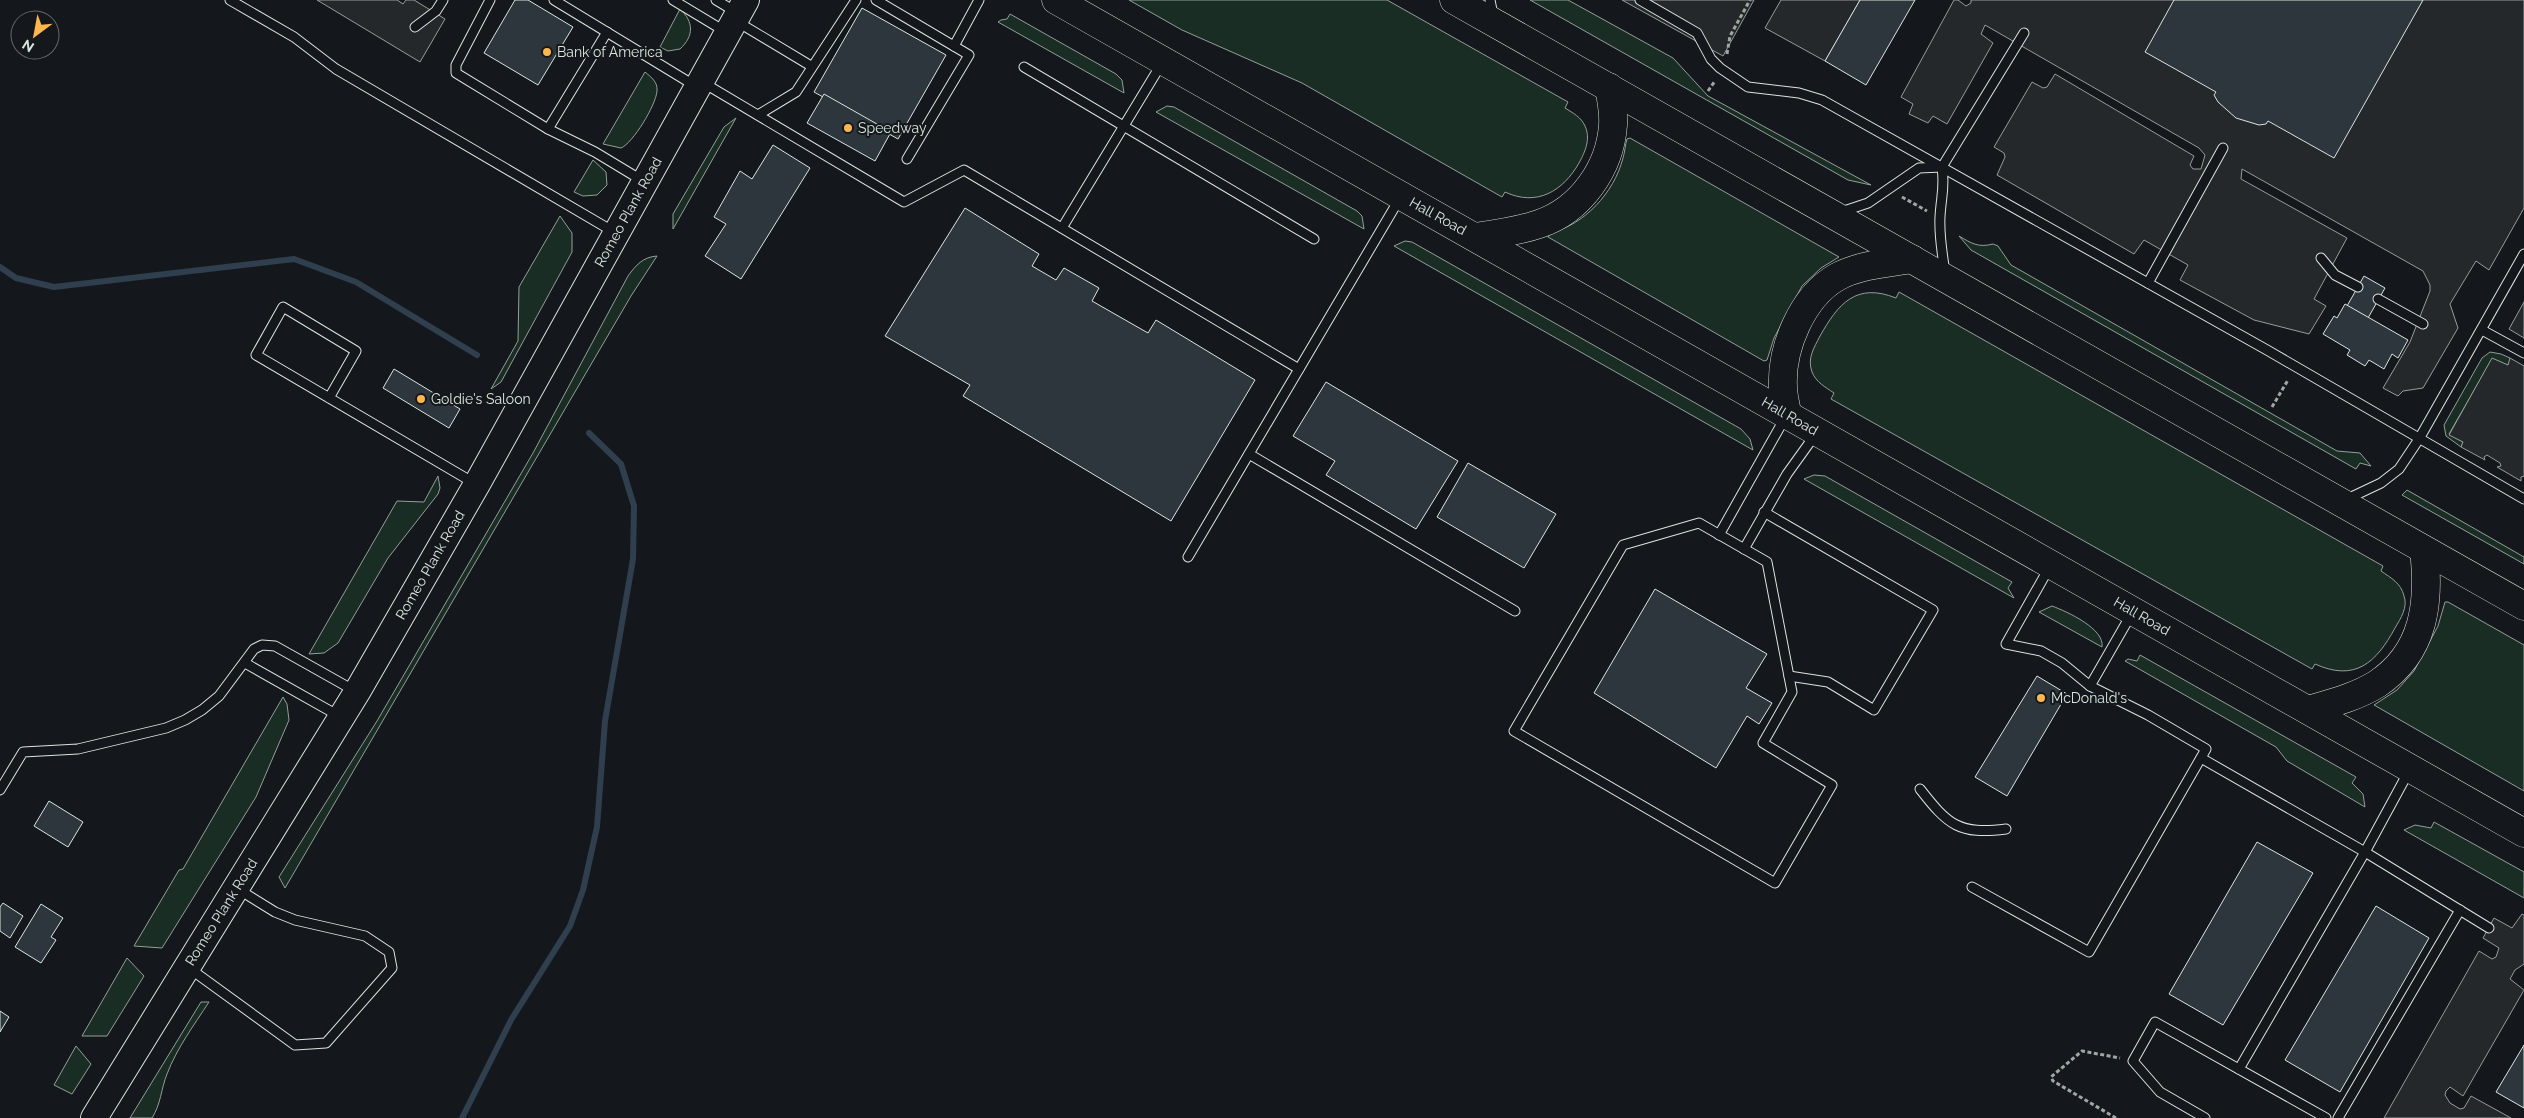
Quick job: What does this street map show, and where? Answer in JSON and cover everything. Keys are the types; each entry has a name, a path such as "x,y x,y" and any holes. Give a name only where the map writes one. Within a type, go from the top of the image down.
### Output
{"highway":[{"name":"Hall Road","path":"1056,0 2524,833"},
{"path":"1454,0 1492,11 1609,87 2524,606"},
{"path":"1476,238 1541,223 1564,211 1582,197 1601,168 1611,142 1613,124 1609,87"},
{"path":"1787,414 1783,387 1787,349 1801,317 1816,295 1827,284 1846,273 1912,259"},
{"path":"2308,710 2363,692 2399,665 2424,618 2428,590 2424,550"}],"main road":[{"name":"Romeo Plank Road","path":"94,1118 357,692 477,484 737,16"}],"lane":[{"path":"230,0 294,37 336,69 616,234"},
{"path":"415,27 436,11 442,0"},
{"path":"490,0 456,65 456,73 548,128 595,152 645,182"},
{"path":"554,0 699,84 758,115 904,202 964,170 1299,369"},
{"path":"673,0 737,16"},
{"path":"716,0 811,66"},
{"path":"758,115 796,92 811,66 856,0"},
{"path":"876,0 969,55 907,159"},
{"path":"954,46 979,0"},
{"path":"1640,0 1696,33 1711,58 1720,68 1748,87 1798,93 1822,100 2288,362 2524,499"},
{"path":"548,128 607,32"},
{"path":"1947,279 1940,243 1942,201 1945,188 1942,167 2024,33"},
{"path":"1062,228 1163,61"},
{"path":"1024,66 1314,238"},
{"path":"2148,283 2223,148"},
{"path":"1833,214 1868,203 1919,168 1942,167"},
{"path":"1188,557 1401,195"},
{"path":"2340,502 2371,488 2392,475 2419,439 2524,254"},
{"path":"2321,258 2336,275 2358,287"},
{"path":"2378,299 2423,324"},
{"path":"329,398 356,351 284,307 256,355 329,398 477,484"},
{"path":"2482,330 2524,353"},
{"path":"1719,535 1787,414"},
{"path":"1744,549 1796,460 1818,431"},
{"path":"1249,454 1515,611"},
{"path":"1764,512 1933,610 1874,710 1828,682 1789,676"},
{"path":"1699,523 1744,549 1767,562 1792,692 1763,743 1832,785 1775,883 1514,731 1623,545 1699,523"},
{"path":"1972,887 2089,952 2206,749 2148,715 2090,686 2062,662 2041,651 2006,644 2051,564"},
{"path":"2090,686 2134,611"},
{"path":"0,790 23,752 78,750 166,728 185,720 220,696 254,649 262,645 275,646 357,692"},
{"path":"245,663 341,718"},
{"path":"2201,758 2365,852 2489,928"},
{"path":"2239,1069 2365,852 2410,768"},
{"path":"1920,789 1937,811 1952,823 1966,830 1982,832 2006,829"},
{"path":"187,967 295,1045 326,1043 392,968 389,952 365,936 295,920 275,912 236,887"},
{"path":"2338,1118 2460,910"},
{"path":"2204,1118 2160,1092 2133,1061 2155,1022 2326,1118"}],"path":[{"path":"1727,54 1730,36 1750,0"},
{"path":"1708,91 1715,81"},
{"path":"1902,197 1930,213"},
{"path":"2272,407 2288,380"},
{"path":"2116,1118 2053,1081 2051,1077 2082,1051 2133,1061"}],"green space":[{"path":"1129,0 1387,0 1568,102 1565,108 1579,118 1587,131 1585,150 1573,173 1548,194 1528,198 1505,192 1502,197 1302,83 1182,30"},
{"path":"1530,0 1568,0 1673,58 1708,96 1871,185 1848,180"},
{"path":"680,9 690,24 690,34 680,49 668,51 660,47"},
{"path":"1010,14 1116,74 1122,80 1124,93 998,22 1007,19"},
{"path":"645,72 655,82 657,91 653,105 643,123 632,139 621,148 603,144"},
{"path":"1167,106 1174,107 1357,211 1362,216 1364,229 1156,112"},
{"path":"736,118 673,229 673,214 724,127"},
{"path":"1630,138 1839,257 1821,268 1802,286 1774,338 1767,360 1764,361 1548,237 1550,233 1574,223 1596,206 1613,183 1619,171 1627,139"},
{"path":"593,160 606,172 607,185 597,195 583,196 574,192"},
{"path":"560,216 572,233 572,252 501,382 491,389 518,341 519,287"},
{"path":"1959,236 1975,244 1993,244 1998,246 2011,265 2337,451 2360,453 2371,466 2360,463 2356,469 1971,250"},
{"path":"1405,241 1412,242 1741,429 1750,439 1753,450 1394,246"},
{"path":"657,256 631,296 285,888 279,877 377,721 533,453 628,276 640,262"},
{"path":"1899,292 2383,566 2381,571 2395,581 2403,591 2405,604 2400,620 2380,651 2372,660 2353,670 2329,669 2315,664 2312,669 1831,399 1834,393 1816,379 1810,362 1820,336 1834,314 1850,299 1870,293 1896,298"},
{"path":"2490,352 2510,358 2511,364 2506,365 2492,359 2449,434 2463,442 2461,447 2446,436 2444,425 2482,358"},
{"path":"1814,475 1825,476 2012,582 2008,588 2014,598 1804,479"},
{"path":"438,476 440,488 438,494 388,558 338,643 324,653 309,654 397,501 424,502"},
{"path":"2407,490 2524,557 2524,564 2402,495"},
{"path":"2445,602 2524,645 2524,791 2374,705 2397,690 2414,671 2438,626"},
{"path":"2052,606 2067,612 2092,628 2098,634 2102,647 2039,612"},
{"path":"2140,655 2356,777 2352,783 2363,794 2365,807 2287,761 2276,747 2125,661 2128,659 2137,661"},
{"path":"283,697 287,704 289,720 256,797 162,948 134,946 179,870 183,869"},
{"path":"2434,822 2524,872 2524,898 2404,830 2415,825 2431,828"},
{"path":"127,958 144,976 107,1036 82,1036"},
{"path":"201,1002 209,1002 171,1064 152,1118 130,1118"},
{"path":"76,1046 91,1064 72,1094 54,1085"}],"shaded area":[{"path":"317,0 397,0 403,4 406,0 414,0 445,19 420,62"},
{"path":"1622,0 1754,0 1723,56"},
{"path":"1781,0 1860,0 1825,61 1765,28"},
{"path":"1954,0 1958,0 1966,6 1971,3 1971,0 2524,0 2524,208 2489,270 2476,261 2450,304 2458,328 2423,388 2403,391 2398,396 2383,388 2410,342 2430,291 2430,285 2423,271 2242,169 2241,179 2347,238 2314,299 2326,306 2309,334 2254,320 2180,280 2188,265 2144,240 2134,254 1997,175 2005,157 2004,153 1994,147 2032,82 2043,88 2047,87 2055,74 2194,156 2190,165 2193,169 2201,169 2205,155 2199,148 1985,25 1981,34 1993,43 1947,124 1933,116 1928,123 1909,114 1913,104 1901,97"},
{"path":"2524,302 2524,338 2509,329"},
{"path":"2492,358 2508,365 2510,358 2524,366 2524,476 2521,477 2521,481 2497,467 2501,466 2500,463 2487,455 2484,457 2485,460 2461,447 2463,442 2449,435"},
{"path":"2522,914 2524,915 2524,964 2515,970 2510,979 2524,990 2463,1096 2450,1087 2445,1095 2450,1103 2460,1109 2464,1108 2471,1096 2511,1118 2384,1118 2479,951 2492,959 2496,957 2499,948 2483,938 2494,918 2512,928"}],"building":[{"path":"515,0 528,0 573,27 538,85 484,53"},
{"path":"1860,0 1915,0 1866,85 1825,61"},
{"path":"2174,0 2423,0 2334,158 2268,121 2266,124 2259,125 2236,118 2218,102 2214,95 2216,92 2145,52"},
{"path":"862,8 946,55 898,139 814,92"},
{"path":"824,94 891,132 875,161 807,123"},
{"path":"773,145 810,168 741,279 705,256 726,224 714,217 740,171 752,179"},
{"path":"965,208 1039,254 1032,266 1056,280 1064,268 1099,288 1092,301 1148,333 1156,320 1255,380 1171,521 963,396 970,385 885,336"},
{"path":"2364,276 2385,288 2368,318 2347,306"},
{"path":"2345,304 2408,340 2398,358 2392,354 2384,369 2369,360 2365,366 2347,355 2350,350 2323,334 2334,316 2337,318"},
{"name":"Goldie's Saloon","path":"394,369 460,409 449,428 383,388"},
{"path":"1326,382 1458,461 1416,529 1326,475 1335,461 1293,436"},
{"path":"1468,463 1556,514 1524,568 1437,517"},
{"path":"1655,589 1767,654 1746,688 1772,703 1759,724 1747,716 1716,768 1594,693"},
{"path":"2037,676 2067,694 2007,796 1975,777"},
{"path":"49,801 83,822 68,847 34,826"},
{"path":"2257,842 2313,873 2223,1025 2169,994"},
{"path":"3,903 23,916 10,938 0,931 0,907"},
{"path":"41,904 63,918 51,937 56,940 41,963 15,947"},
{"path":"2376,906 2429,938 2340,1092 2285,1060"},
{"path":"0,1011 9,1017 0,1032"},
{"path":"2524,1045 2524,1108 2496,1092"}],"waterway":[{"path":"0,267 16,278 54,287 294,259 356,282 477,355"},
{"path":"462,1118 511,1020 570,926 583,890 597,827 605,721 633,559 634,506 621,464 589,433"}],"place":[{"name":"Bank of America","path":"547,52"},
{"name":"Speedway","path":"848,128"},
{"name":"Goldie's Saloon","path":"421,399"},
{"name":"McDonald's","path":"2041,698"}]}
